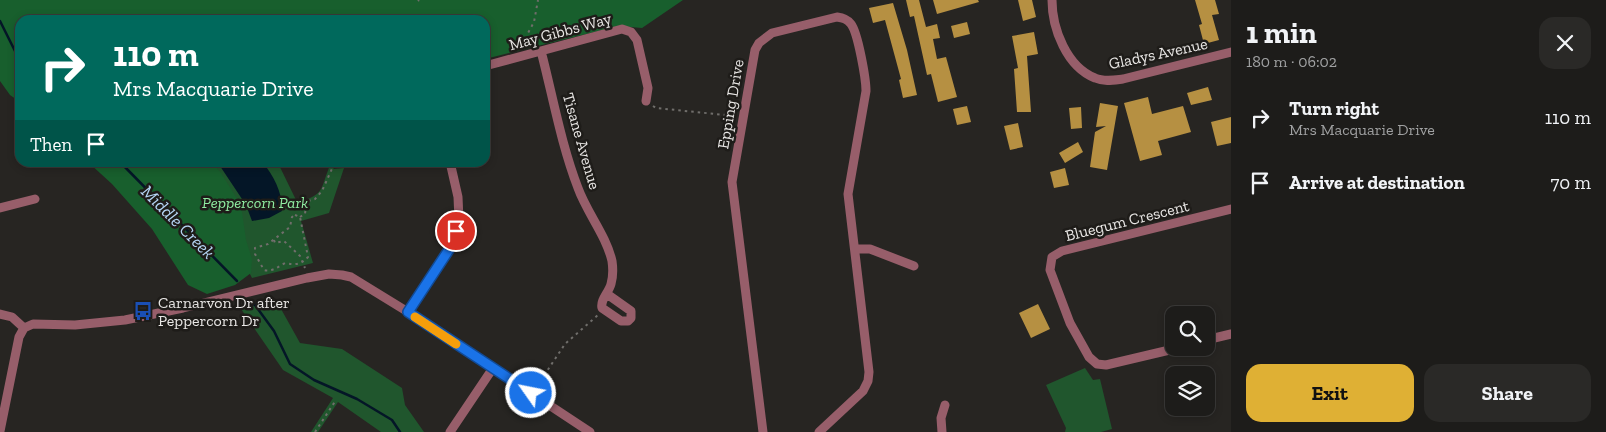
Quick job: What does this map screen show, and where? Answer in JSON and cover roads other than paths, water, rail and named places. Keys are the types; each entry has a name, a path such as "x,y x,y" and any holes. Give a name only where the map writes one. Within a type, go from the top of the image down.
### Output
{"street":[{"name":"Gladys Avenue","path":"1052,0 1056,27 1068,55 1081,70 1096,79 1108,81 1123,79 1231,52"},
{"name":"Epping Drive","path":"762,432 732,182 742,116 754,50 759,43 772,33 837,17 844,19 854,28 866,80 866,91 848,194 869,372 868,382 864,391 819,432"},
{"name":"May Gibbs Way","path":"490,65 622,29 631,32 637,40 648,88 646,101"},
{"name":"Tisane Avenue","path":"537,52 578,190 607,246 612,261 613,274 607,294 601,305 605,311 625,322 631,318 632,314 628,308 607,294"},
{"path":"408,312 454,242 459,220 458,197 451,167"},
{"path":"0,208 35,199"},
{"name":"Bluegum Crescent","path":"1165,351 1106,365 1097,364 1089,357 1070,324 1050,270 1052,257 1062,252 1231,209"},
{"path":"855,249 870,248 914,266"},
{"path":"0,431 19,337 24,328 30,325 38,323 75,325 125,320 329,274 351,277 408,312 590,432"},
{"path":"0,314 12,317 24,328"},
{"path":"1215,338 1231,334"},
{"path":"450,432 493,368"},
{"path":"942,432 941,418 945,405"}],"water":[{"path":"221,167 266,167 271,174 281,198 282,211 269,218 252,221 246,205"}],"waterway":[{"name":"Middle Creek","path":"0,21 15,51"},
{"name":"Middle Creek","path":"125,167 237,281"},
{"name":"Middle Creek","path":"252,301 274,331 290,364 314,380 357,399 392,420 400,432"}],"place":[{"name":"Carnarvon Dr after Peppercorn Dr","path":"143,311"}],"park label":[{"name":"Peppercorn Park","path":"255,202"}]}
